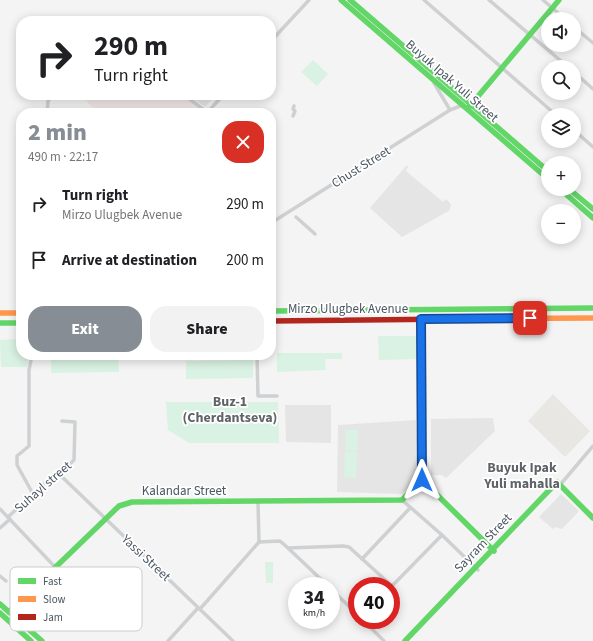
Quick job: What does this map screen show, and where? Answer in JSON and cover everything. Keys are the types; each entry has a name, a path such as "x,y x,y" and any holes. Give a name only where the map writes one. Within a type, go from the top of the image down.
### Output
{"main road":[{"name":"Buyuk Ipak Yuli Street","path":"341,0 431,78 541,165"},
{"name":"Buyuk Ipak Yuli Street","path":"350,0 541,173"},
{"path":"467,107 559,0"},
{"path":"568,196 593,218"},
{"path":"577,196 593,209"},
{"name":"Mirzo Ulugbek Avenue","path":"276,311 593,308"},
{"path":"392,320 393,310"},
{"path":"0,313 16,313"},
{"name":"Mirzo Ulugbek Avenue","path":"276,321 593,318"},
{"path":"421,319 422,480 494,551"},
{"path":"0,323 16,323"},
{"path":"402,500 422,480"},
{"path":"558,484 593,518"},
{"name":"Sayram Street","path":"409,641 558,484"},
{"name":"Kalandar Street","path":"57,567 119,506 132,502 402,500"},
{"name":"Sayram Street","path":"405,641 477,569"},
{"path":"0,604 9,612"},
{"path":"2,615 10,622"},
{"path":"20,631 31,641"},
{"path":"31,631 42,641"}],"street":[{"path":"276,35 308,0"},
{"path":"424,0 548,108"},
{"path":"489,0 560,60"},
{"path":"543,0 557,12"},
{"path":"581,32 593,43"},
{"path":"431,78 450,110"},
{"path":"581,78 593,89"},
{"path":"190,100 201,108"},
{"path":"211,108 219,100"},
{"path":"293,116 295,111 293,109 294,106"},
{"name":"Chust Street","path":"276,220 450,110 467,107"},
{"path":"581,136 593,147"},
{"path":"296,217 316,234"},
{"path":"31,360 28,376 29,446 17,456 17,465 33,494"},
{"path":"257,360 258,396 277,396"},
{"name":"Suhayl street","path":"0,528 54,475 59,474 72,463 74,456 75,422 62,421"},
{"name":"Sayram Street","path":"558,484 593,446"},
{"name":"Yassi Street","path":"59,474 233,641"},
{"path":"402,500 442,535 477,569"},
{"path":"168,641 259,542 258,502"},
{"path":"362,559 410,508"},
{"name":"Suhayl street","path":"0,509 55,567"},
{"path":"400,578 442,535"},
{"path":"259,542 280,541 319,577"},
{"path":"288,548 346,546 351,548 381,577"},
{"path":"0,576 6,581"},
{"path":"340,598 348,605"},
{"path":"2,615 9,612"},
{"path":"372,629 384,641"}],"shaded area":[{"path":"86,100 187,100 197,108 93,108"},
{"path":"195,100 211,100 205,107"},
{"path":"407,165 408,167 406,171 443,202 446,199 451,205 449,211 402,237 370,208"},
{"path":"553,394 590,431 565,457 528,421"},
{"path":"285,405 331,405 331,443 286,442"},
{"path":"493,418 495,431 446,478 442,475 431,475 431,419"},
{"path":"416,420 419,476 402,494 337,492 338,425"},
{"path":"561,494 579,511 562,529 555,527 553,529 539,517"}],"green space":[{"path":"313,60 328,74 317,86 301,72"},
{"path":"378,336 417,336 417,359 379,360"},
{"path":"16,339 16,360 28,360 27,367 1,367 0,340"},
{"path":"277,353 342,353 342,359 325,359 326,370 277,372"},
{"path":"51,360 118,360 119,372 51,373"},
{"path":"253,360 253,378 186,379 186,361"},
{"path":"166,402 278,402 279,443 189,443 168,430"},
{"path":"346,430 358,430 357,451 345,450"},
{"path":"345,451 357,452 356,478 344,477"},
{"path":"265,562 273,562 273,583 266,583"}],"traffic: fast":[{"path":"341,0 541,173"},
{"path":"350,0 541,165"},
{"path":"469,107 559,0"},
{"path":"568,196 593,218"},
{"path":"577,196 593,209"},
{"path":"276,311 593,308"},
{"path":"421,319 422,480"},
{"path":"0,323 16,323"},
{"path":"422,480 494,551"},
{"path":"56,567 119,506 132,502 402,500 422,480"},
{"path":"405,641 557,482 593,518"},
{"path":"0,604 10,613"},
{"path":"0,613 10,622"},
{"path":"20,631 31,641"},
{"path":"31,631 42,641"}],"traffic: slow":[{"path":"0,313 16,313"},
{"path":"454,319 593,318"}],"traffic: jam":[{"path":"276,321 454,319"}],"district":[{"name":"Buz-1 (Cherdantseva)","path":"230,410"},
{"name":"Buyuk Ipak Yuli mahalla","path":"522,476"}],"route":[{"path":"422,480 421,319 530,318"}]}
